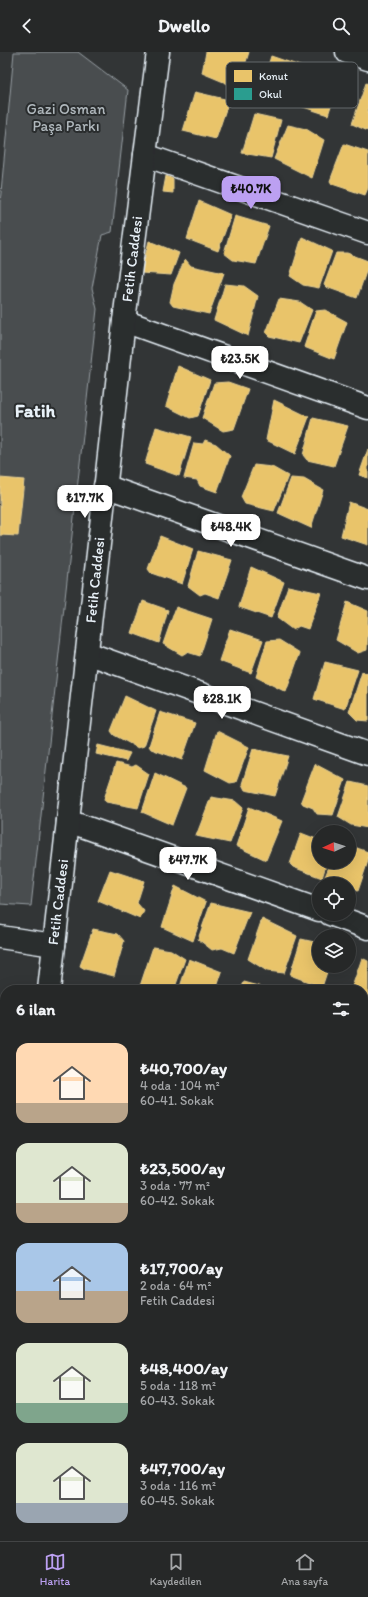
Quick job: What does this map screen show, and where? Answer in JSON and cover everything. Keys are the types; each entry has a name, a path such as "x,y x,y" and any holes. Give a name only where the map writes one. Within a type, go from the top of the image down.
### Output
{"street":[{"name":"Fetih Caddesi","path":"50,985 124,321 158,52"},
{"path":"347,52 368,59"},
{"path":"145,155 368,233"},
{"path":"124,321 368,408"},
{"path":"105,486 368,579"},
{"path":"87,653 368,754"},
{"path":"68,821 312,908"},
{"path":"349,921 368,928"},
{"path":"0,937 54,945"}],"green space":[{"name":"Gazi Osman Paşa Parkı","path":"14,52 78,52 128,90 112,232 102,235 92,288 97,309 31,906 0,904 0,203"}],"building: Konut":[{"path":"206,52 249,52 246,62 226,62 226,83 202,73"},
{"path":"271,56 288,62 269,62"},
{"path":"366,83 368,84 368,131 352,124"},
{"path":"195,92 226,99 226,108 216,139 183,131"},
{"path":"306,108 330,108 328,115"},
{"path":"254,114 281,120 271,158 242,153"},
{"path":"288,125 306,129 324,140 312,178 274,159"},
{"path":"344,144 368,152 368,188 365,195 332,184 330,181"},
{"path":"166,176 173,179 173,193 163,192"},
{"path":"199,201 231,215 218,251 187,239"},
{"path":"235,216 269,226 256,264 233,260 224,253"},
{"path":"302,237 332,251 319,288 303,285 290,276"},
{"path":"149,241 179,253 171,275 141,273"},
{"path":"336,253 347,253 368,261 368,266 357,298 324,285"},
{"path":"185,259 191,266 224,273 209,314 173,306 170,302 174,284"},
{"path":"225,284 244,286 258,296 248,336 214,320"},
{"path":"279,299 300,302 312,310 299,343 269,336 266,333"},
{"path":"325,310 347,322 334,359 304,347 316,311"},
{"path":"178,366 210,380 198,416 190,418 166,406"},
{"path":"228,382 248,389 234,429 223,431 202,418 214,383"},
{"path":"274,400 309,417 295,454 266,440"},
{"path":"313,418 348,426 334,466 307,460 303,455"},
{"path":"156,427 191,437 179,476 145,464"},
{"path":"205,440 216,444 230,456 217,492 200,486 197,480 184,478 194,443 203,444"},
{"path":"368,449 368,478 359,475"},
{"path":"254,465 272,467 288,476 274,511 245,504 241,497"},
{"path":"0,478 24,480 18,536 0,535"},
{"path":"291,478 304,479 323,490 311,528 278,513"},
{"path":"349,502 368,509 368,545 341,536"},
{"path":"160,536 193,549 182,584 151,573 148,569"},
{"path":"198,551 232,560 219,598 205,593 200,595 188,586"},
{"path":"251,567 284,582 271,618 239,607"},
{"path":"288,586 321,593 308,629 299,626 293,630 277,618"},
{"path":"143,601 168,610 159,643 132,633"},
{"path":"347,602 368,611 367,650 358,653 336,640"},
{"path":"176,607 212,619 200,656 187,652 182,655 163,644"},
{"path":"230,629 263,640 251,673 219,661"},
{"path":"279,640 300,653 286,692 256,677 267,641"},
{"path":"325,662 358,670 345,709 314,699"},
{"path":"362,672 368,674 368,721 357,720 349,712"},
{"path":"125,696 156,711 144,746 138,748 114,735 111,731"},
{"path":"160,712 195,723 182,760 151,749 149,746"},
{"path":"217,731 249,747 236,782 230,783 205,770"},
{"path":"98,745 130,753 126,761 96,754"},
{"path":"253,749 288,756 275,796 245,790 242,784"},
{"path":"116,763 132,767 136,765 149,774 138,808 106,802 104,799"},
{"path":"315,764 345,780 333,815 317,814 313,808 303,804 301,801"},
{"path":"155,773 186,788 172,825 142,812"},
{"path":"350,782 368,786 368,828 351,825 338,817"},
{"path":"211,797 235,801 243,808 230,843 196,836"},
{"path":"249,807 282,821 266,860 236,846"},
{"path":"301,833 312,837 312,869 325,869 322,877 319,877 293,867 290,864"},
{"path":"356,848 368,852 368,861 358,891 356,890 356,877 325,877 328,869 356,869"},
{"path":"110,870 144,881 137,903 144,911 140,919 98,901"},
{"path":"175,886 206,902 193,941 162,927"},
{"path":"211,903 250,912 234,953 222,948 212,950 198,939"},
{"path":"262,919 297,936 284,973 267,971 248,959"},
{"path":"93,929 118,934 124,941 114,976 85,969 80,966"},
{"path":"301,939 312,941 312,973 327,973 323,985 317,985 290,975"},
{"path":"153,947 171,950 185,959 176,985 140,985"},
{"path":"362,958 368,961 368,985 353,985"},
{"path":"189,959 222,972 218,985 181,985"},
{"path":"244,982 255,985 243,985"}],"district":[{"name":"Fatih","path":"35,410"}]}
